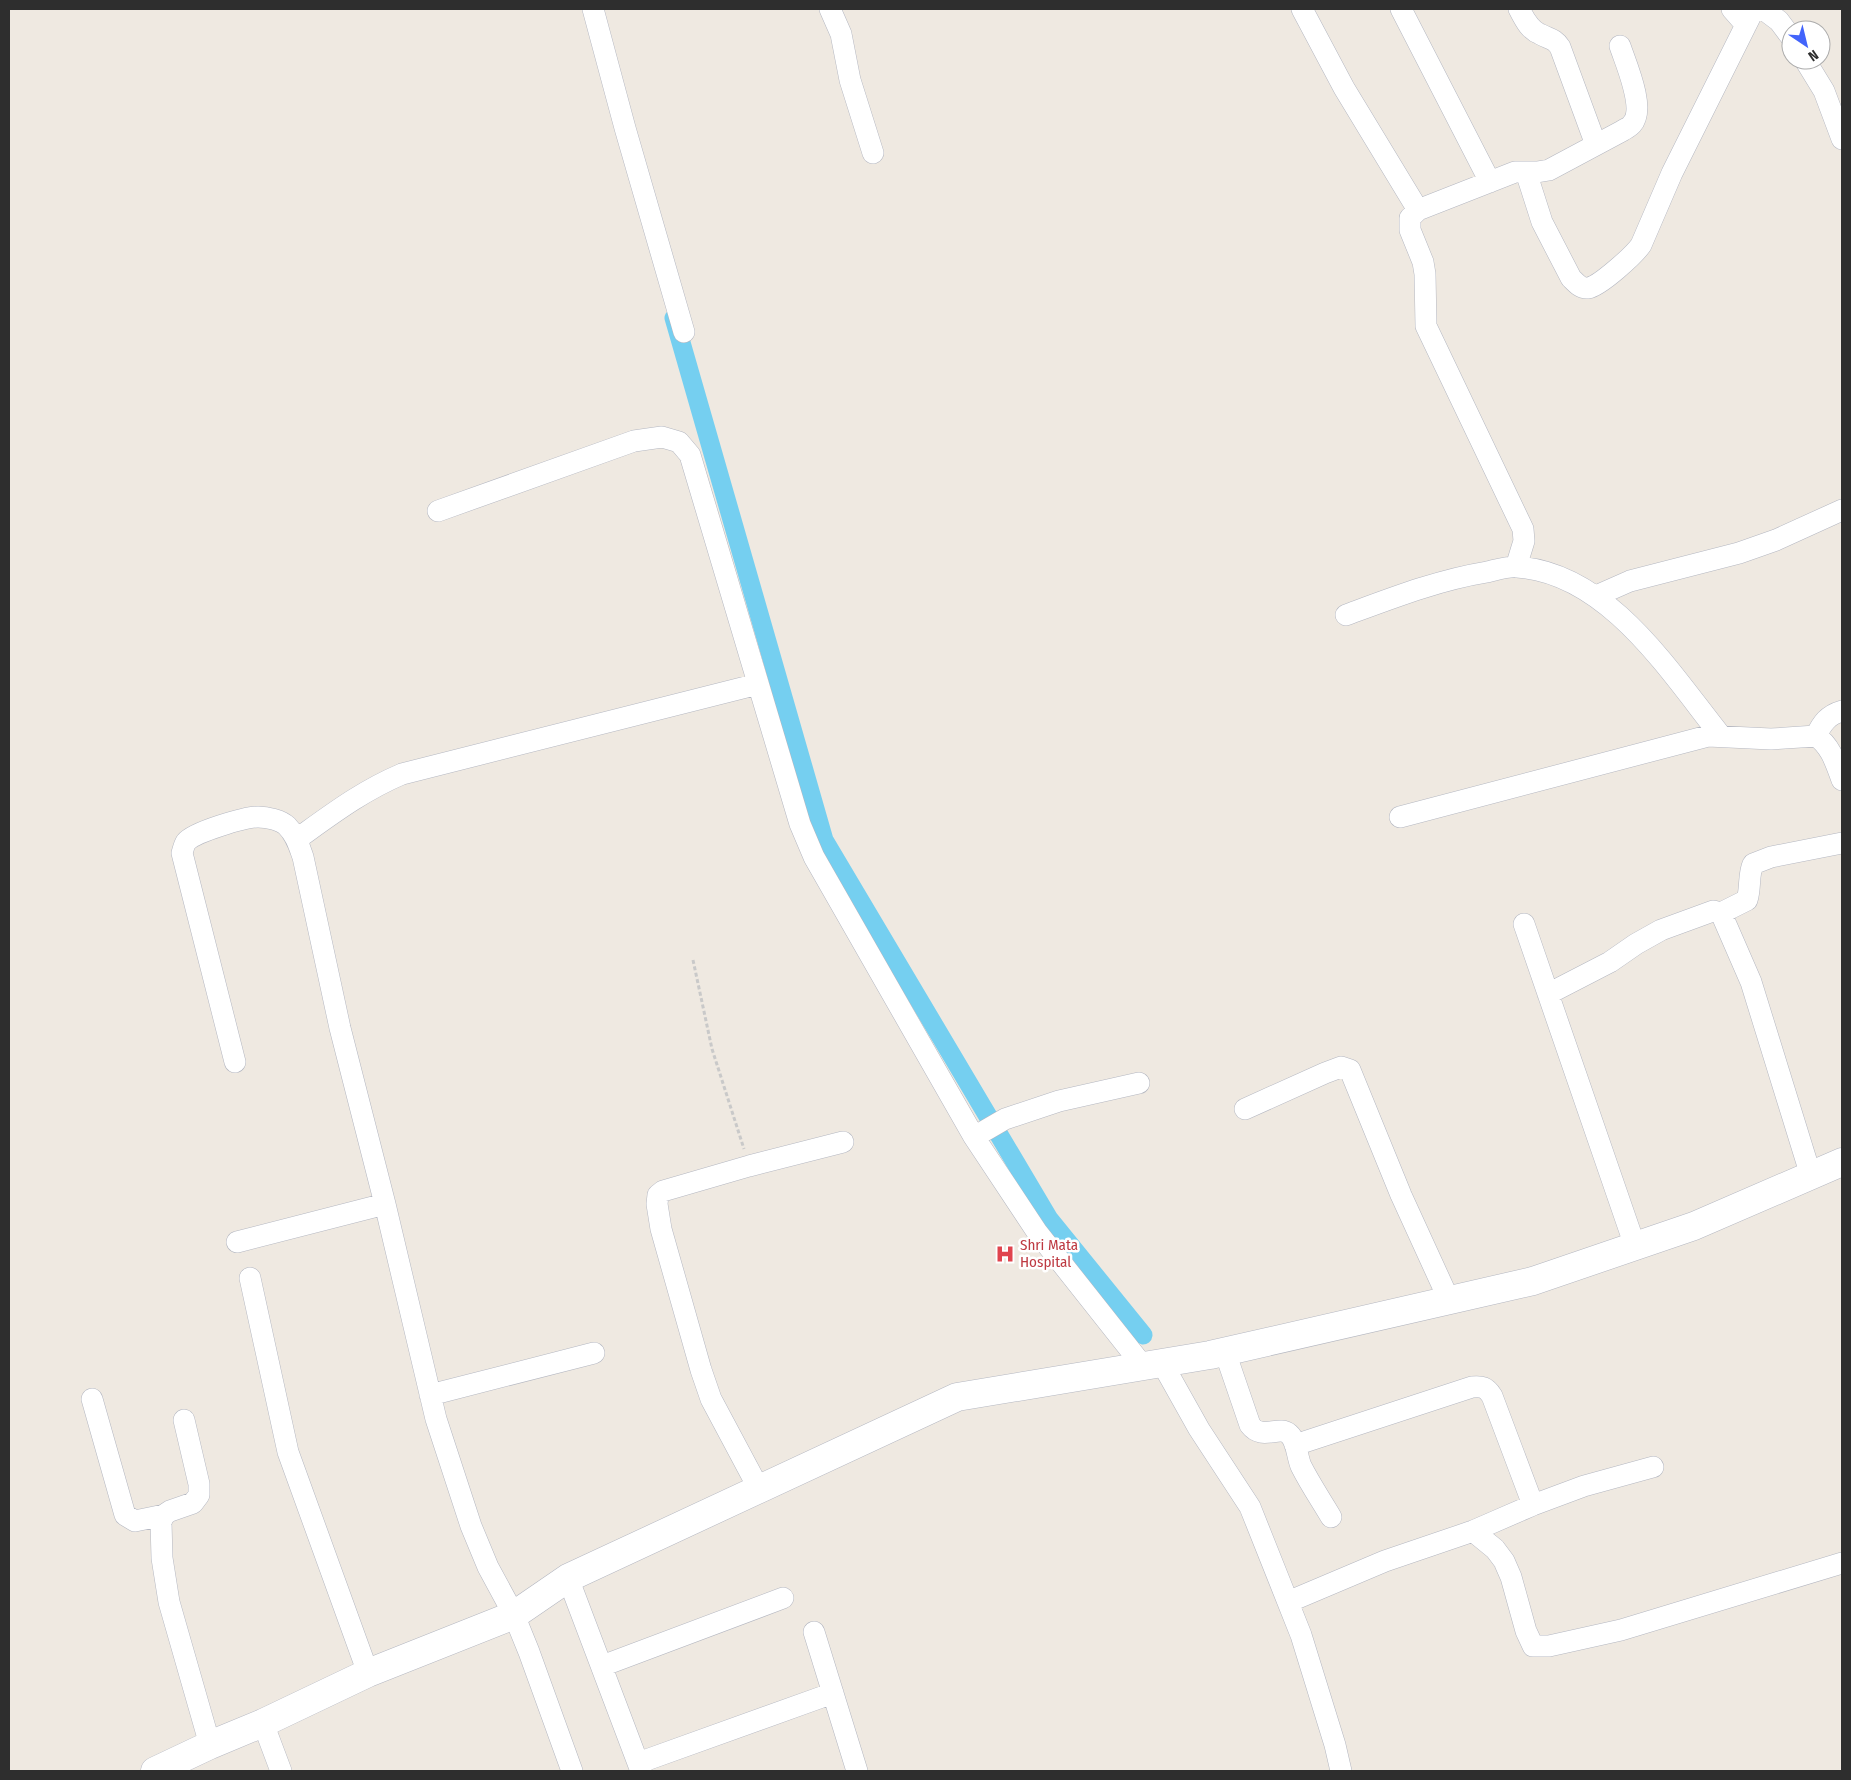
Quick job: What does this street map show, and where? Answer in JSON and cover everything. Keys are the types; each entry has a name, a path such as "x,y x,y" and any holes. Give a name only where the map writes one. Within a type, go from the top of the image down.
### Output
{"street":[{"path":"593,9 684,332"},
{"path":"830,9 841,34 852,88 873,153"},
{"path":"1302,9 1344,88 1418,210"},
{"path":"1401,9 1490,182"},
{"path":"1519,9 1532,29 1540,34 1551,37 1560,47 1596,145"},
{"path":"1526,172 1542,222 1572,278 1579,286 1586,288 1594,286 1634,254 1641,245 1672,173 1750,17 1732,9"},
{"path":"1763,9 1781,24"},
{"path":"1516,566 1524,542 1523,529 1426,326 1425,274 1423,262 1410,230 1410,218 1418,210 1515,172 1549,170 1632,124 1636,116 1638,104 1620,46"},
{"path":"1811,70 1824,91 1835,102 1842,139"},
{"path":"438,511 634,441 662,437 679,442 690,455 800,824 814,857 983,1131 1037,1232 1152,1365 1199,1429 1250,1507 1301,1635 1335,1745 1341,1771"},
{"path":"1596,596 1630,581 1739,554 1776,540 1842,510"},
{"path":"1346,615 1428,585 1516,566 1553,573 1596,596 1625,619 1721,736"},
{"path":"297,839 362,793 402,774 758,684"},
{"path":"1816,736 1822,724 1829,717 1842,711"},
{"path":"1400,817 1708,736 1771,739 1816,736 1830,750 1842,780"},
{"path":"235,1062 182,853 186,843 197,835 242,819 259,816 286,826 297,839 303,857 340,1028 385,1204 436,1420 471,1526 488,1567 514,1615 572,1771"},
{"path":"1548,994 1610,962 1661,930 1713,911 1721,913 1747,900 1750,892 1750,873 1754,864 1771,857 1842,843"},
{"path":"1721,913 1751,982 1811,1176"},
{"path":"1524,924 1635,1246"},
{"path":"1244,1108 1341,1067 1350,1070 1401,1195 1449,1300"},
{"path":"983,1131 1005,1119 1059,1101 1139,1083"},
{"path":"759,1489 711,1399 701,1370 662,1229 657,1204 658,1195 749,1166 843,1142"},
{"path":"155,1771 263,1723 368,1673 514,1615 568,1578 956,1397 1225,1352 1533,1281 1694,1226 1842,1162"},
{"path":"238,1242 385,1204"},
{"path":"250,1278 288,1452 368,1673"},
{"path":"1225,1352 1250,1425 1256,1431 1286,1431 1291,1435 1301,1466 1331,1517"},
{"path":"430,1395 594,1353"},
{"path":"1295,1445 1472,1387 1481,1386 1487,1388 1492,1396 1532,1505"},
{"path":"92,1400 124,1514 135,1520 164,1516"},
{"path":"184,1420 199,1484 199,1495 192,1504 170,1510 164,1516 161,1522 162,1558 169,1602 210,1745"},
{"path":"1288,1602 1385,1561 1474,1531 1532,1505 1584,1486 1653,1467"},
{"path":"1474,1531 1496,1549 1504,1561 1511,1576 1526,1632 1533,1646 1537,1647 1621,1630 1842,1563"},
{"path":"568,1578 640,1767 833,1693"},
{"path":"602,1666 783,1598"},
{"path":"814,1632 857,1771"},
{"path":"263,1723 281,1771"}],"path":[{"path":"693,960 712,1049 749,1166"}],"waterway":[{"path":"674,318 824,840 1049,1219 1143,1335"}],"place":[{"name":"Shri Mata Hospital","path":"1005,1254"}]}
